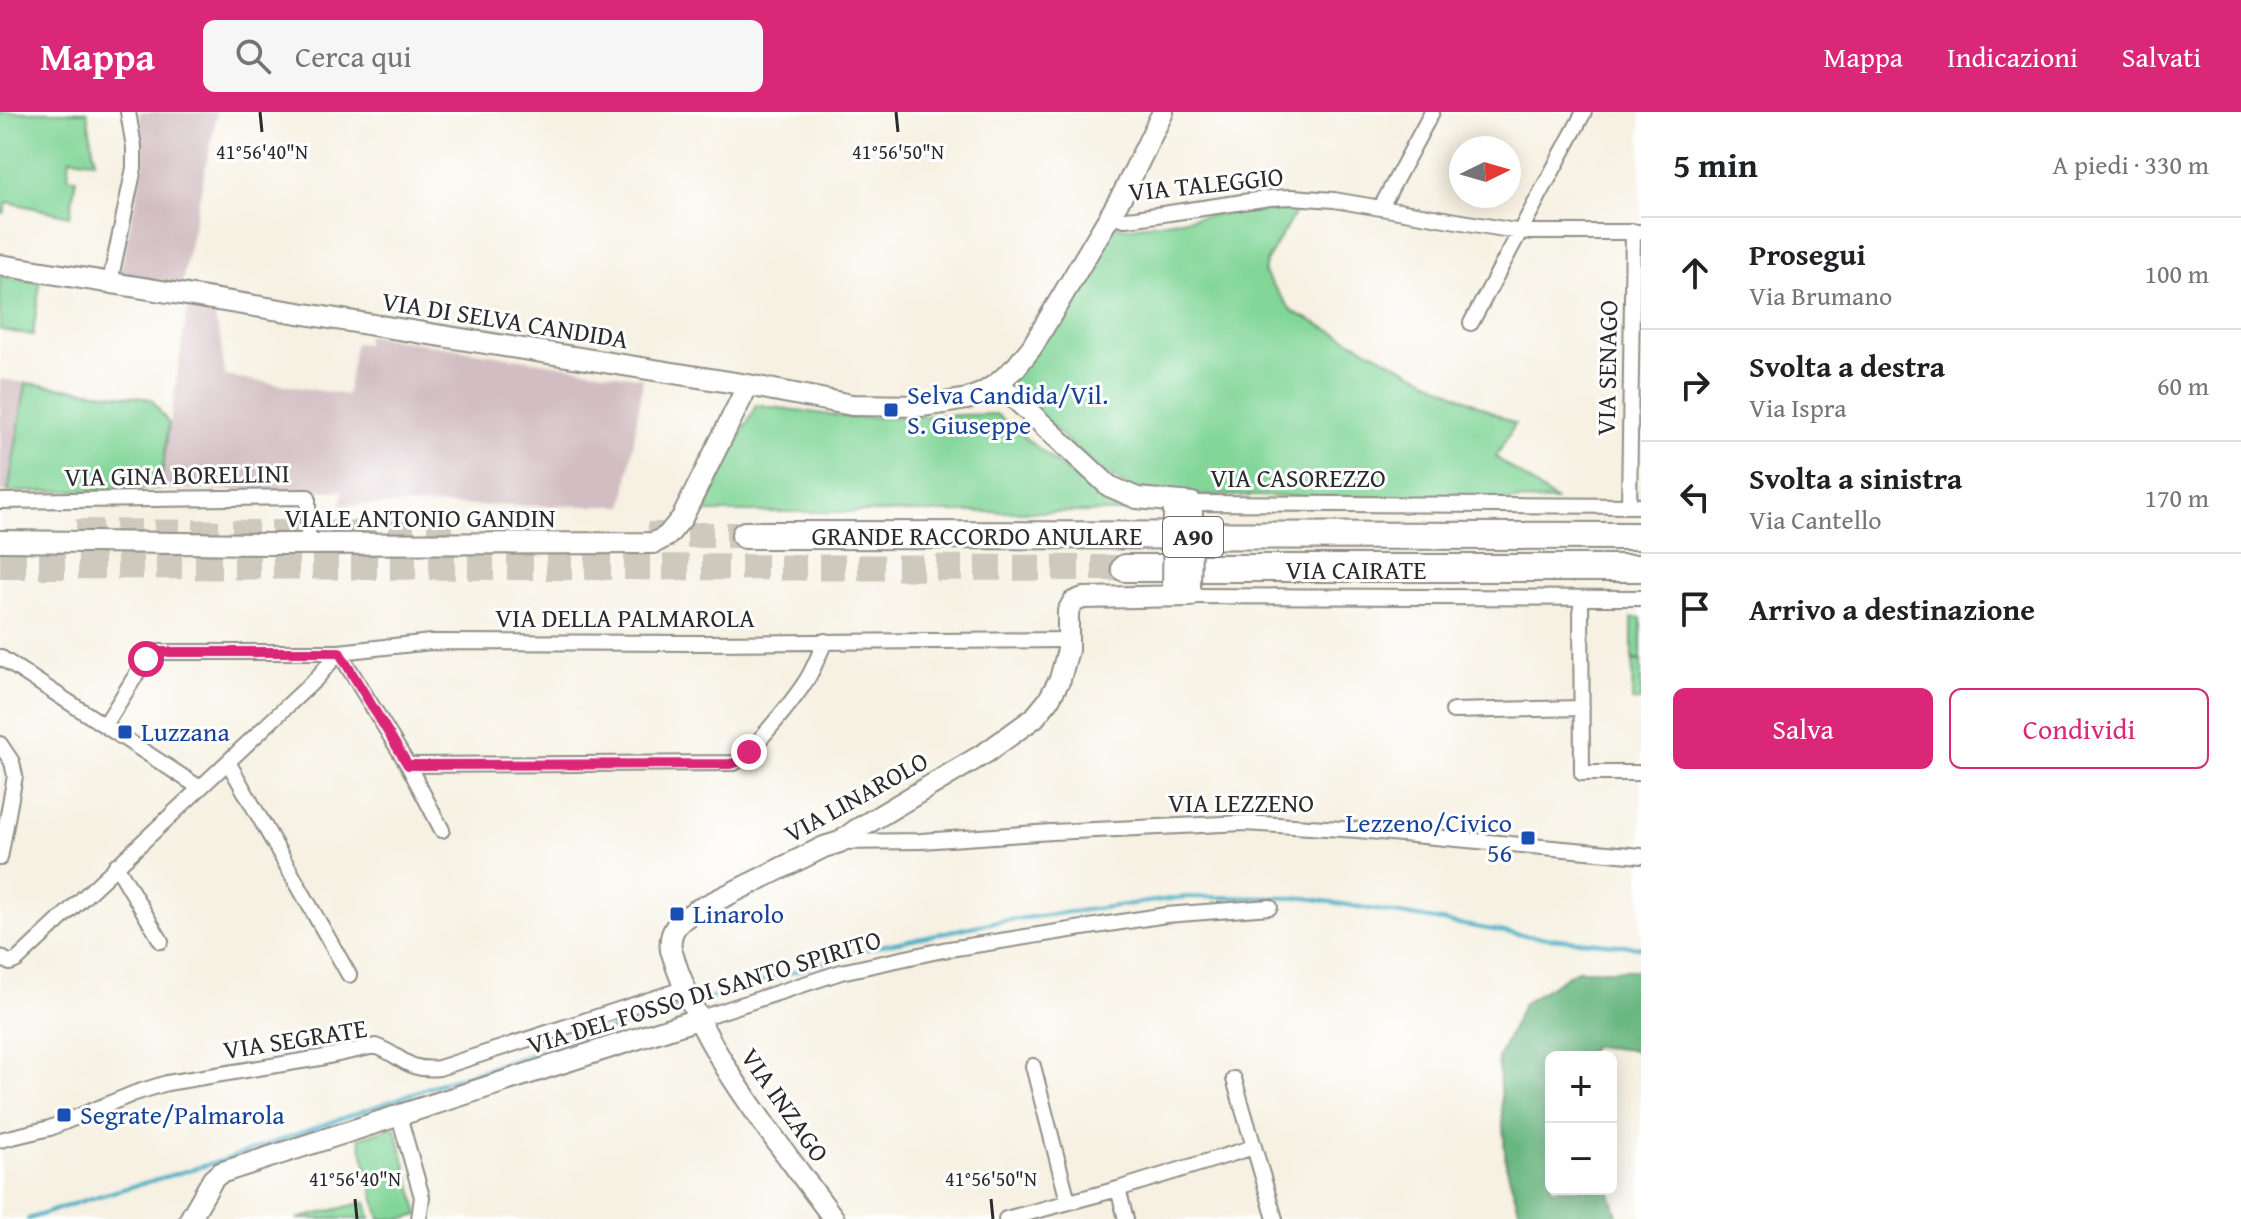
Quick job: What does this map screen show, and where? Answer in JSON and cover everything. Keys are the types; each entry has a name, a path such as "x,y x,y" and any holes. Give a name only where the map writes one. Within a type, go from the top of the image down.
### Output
{"highway":[{"name":"GRANDE RACCORDO ANULARE","path":"745,535 1641,536"},
{"name":"GRANDE RACCORDO ANULARE","path":"1125,568 1641,568"}],"street":[{"path":"110,282 134,168 128,112"},
{"path":"998,383 1032,347 1129,183 1163,112"},
{"path":"1381,207 1432,112"},
{"path":"1471,323 1584,112"},
{"name":"VIA TALEGGIO","path":"1110,215 1136,218 1285,197 1334,200 1521,232 1637,232"},
{"name":"VIA SENAGO","path":"1635,506 1637,232"},
{"name":"VIA DI SELVA CANDIDA","path":"0,265 748,385 852,405 921,406 967,399 998,383"},
{"name":"VIA CASOREZZO","path":"998,383 1109,486 1131,496 1183,507 1635,506"},
{"name":"VIALE ANTONIO GANDIN","path":"0,541 308,544 658,542 672,532 682,518 748,385"},
{"name":"VIA GINA BORELLINI","path":"0,501 308,497 308,544"},
{"path":"1182,591 1183,507"},
{"name":"VIA CAIRATE","path":"1073,602 1083,598 1182,591 1641,598"},
{"path":"1581,598 1582,773 1641,773"},
{"name":"VIA LINAROLO","path":"698,1019 670,944 678,922 824,847 840,842 987,752 1034,718 1048,701 1064,666 1068,640 1067,615 1073,602"},
{"name":"VIA DELLA PALMAROLA","path":"105,725 146,659 153,653 339,652 431,642 1068,640"},
{"path":"408,765 734,763 749,752 806,681 825,641"},
{"path":"0,957 10,963 17,960 316,679 339,652 408,765 442,830"},
{"path":"0,657 200,788"},
{"path":"1453,711 1582,708"},
{"path":"0,744 9,756 15,776 0,858"},
{"path":"228,762 349,975"},
{"name":"VIA LEZZENO","path":"840,842 921,841 1244,823 1358,830 1641,856"},
{"path":"116,865 161,941"},
{"name":"VIA DEL FOSSO DI SANTO SPIRITO","path":"190,1219 213,1179 220,1173 841,972 972,945 1166,915 1270,907"},
{"name":"VIA SEGRATE","path":"0,1140 50,1128 167,1083 375,1046 410,1066 439,1068 686,988"},
{"name":"VIA INZAGO","path":"698,1019 748,1102 834,1219"},
{"path":"1033,1066 1068,1201"},
{"path":"1234,1079 1275,1219"},
{"path":"399,1116 422,1197 419,1219"},
{"path":"1006,1219 1118,1189 1254,1147"},
{"path":"1118,1189 1126,1219"}],"shaded area":[{"path":"139,112 217,112 182,283 119,275 144,164"},
{"path":"188,305 217,310 214,316 225,376 347,395 355,343 366,344 367,335 643,378 624,506 341,505 343,491 160,489"},
{"path":"0,379 26,383 8,492 0,492"}],"green space":[{"path":"0,112 87,112 95,161 70,158 68,177 76,178 70,216 7,202 4,213 0,213"},
{"path":"1281,205 1299,206 1266,262 1264,273 1292,311 1515,424 1496,457 1556,501 1192,495 1130,488 1099,469 1008,387 1112,224 1125,228"},
{"path":"0,276 40,282 33,335 0,330"},
{"path":"26,383 151,399 169,424 160,489 8,492"},
{"path":"756,405 854,418 996,414 1080,482 1128,512 703,512"},
{"path":"1632,618 1641,618 1641,659 1632,659"},
{"path":"1633,661 1641,661 1641,701 1632,700"},
{"path":"1577,970 1641,970 1641,1051 1592,1046 1589,1051 1545,1051 1545,1195 1611,1195 1618,1219 1522,1219 1506,1165 1498,1058 1524,1003"},
{"path":"395,1126 419,1215 380,1219 359,1138"},
{"path":"366,1202 370,1219 297,1219"}],"waterway":[{"path":"700,1001 870,948 994,922 1185,897 1307,898 1528,936 1641,947"},
{"path":"28,1219 224,1160 450,1080 688,1005"}],"tunnel":[{"path":"76,532 465,534"},
{"path":"648,535 745,535"},
{"path":"0,566 1125,568"}],"place":[{"name":"Selva Candida/Vil. S. Giuseppe","path":"891,410"},
{"name":"Luzzana","path":"125,732"},
{"name":"Lezzeno/Civico 56","path":"1528,838"},
{"name":"Linarolo","path":"677,914"},
{"name":"Segrate/Palmarola","path":"64,1115"}],"route":[{"path":"146,659 160,652 339,652 408,765 730,764 738,762 749,752"}]}
